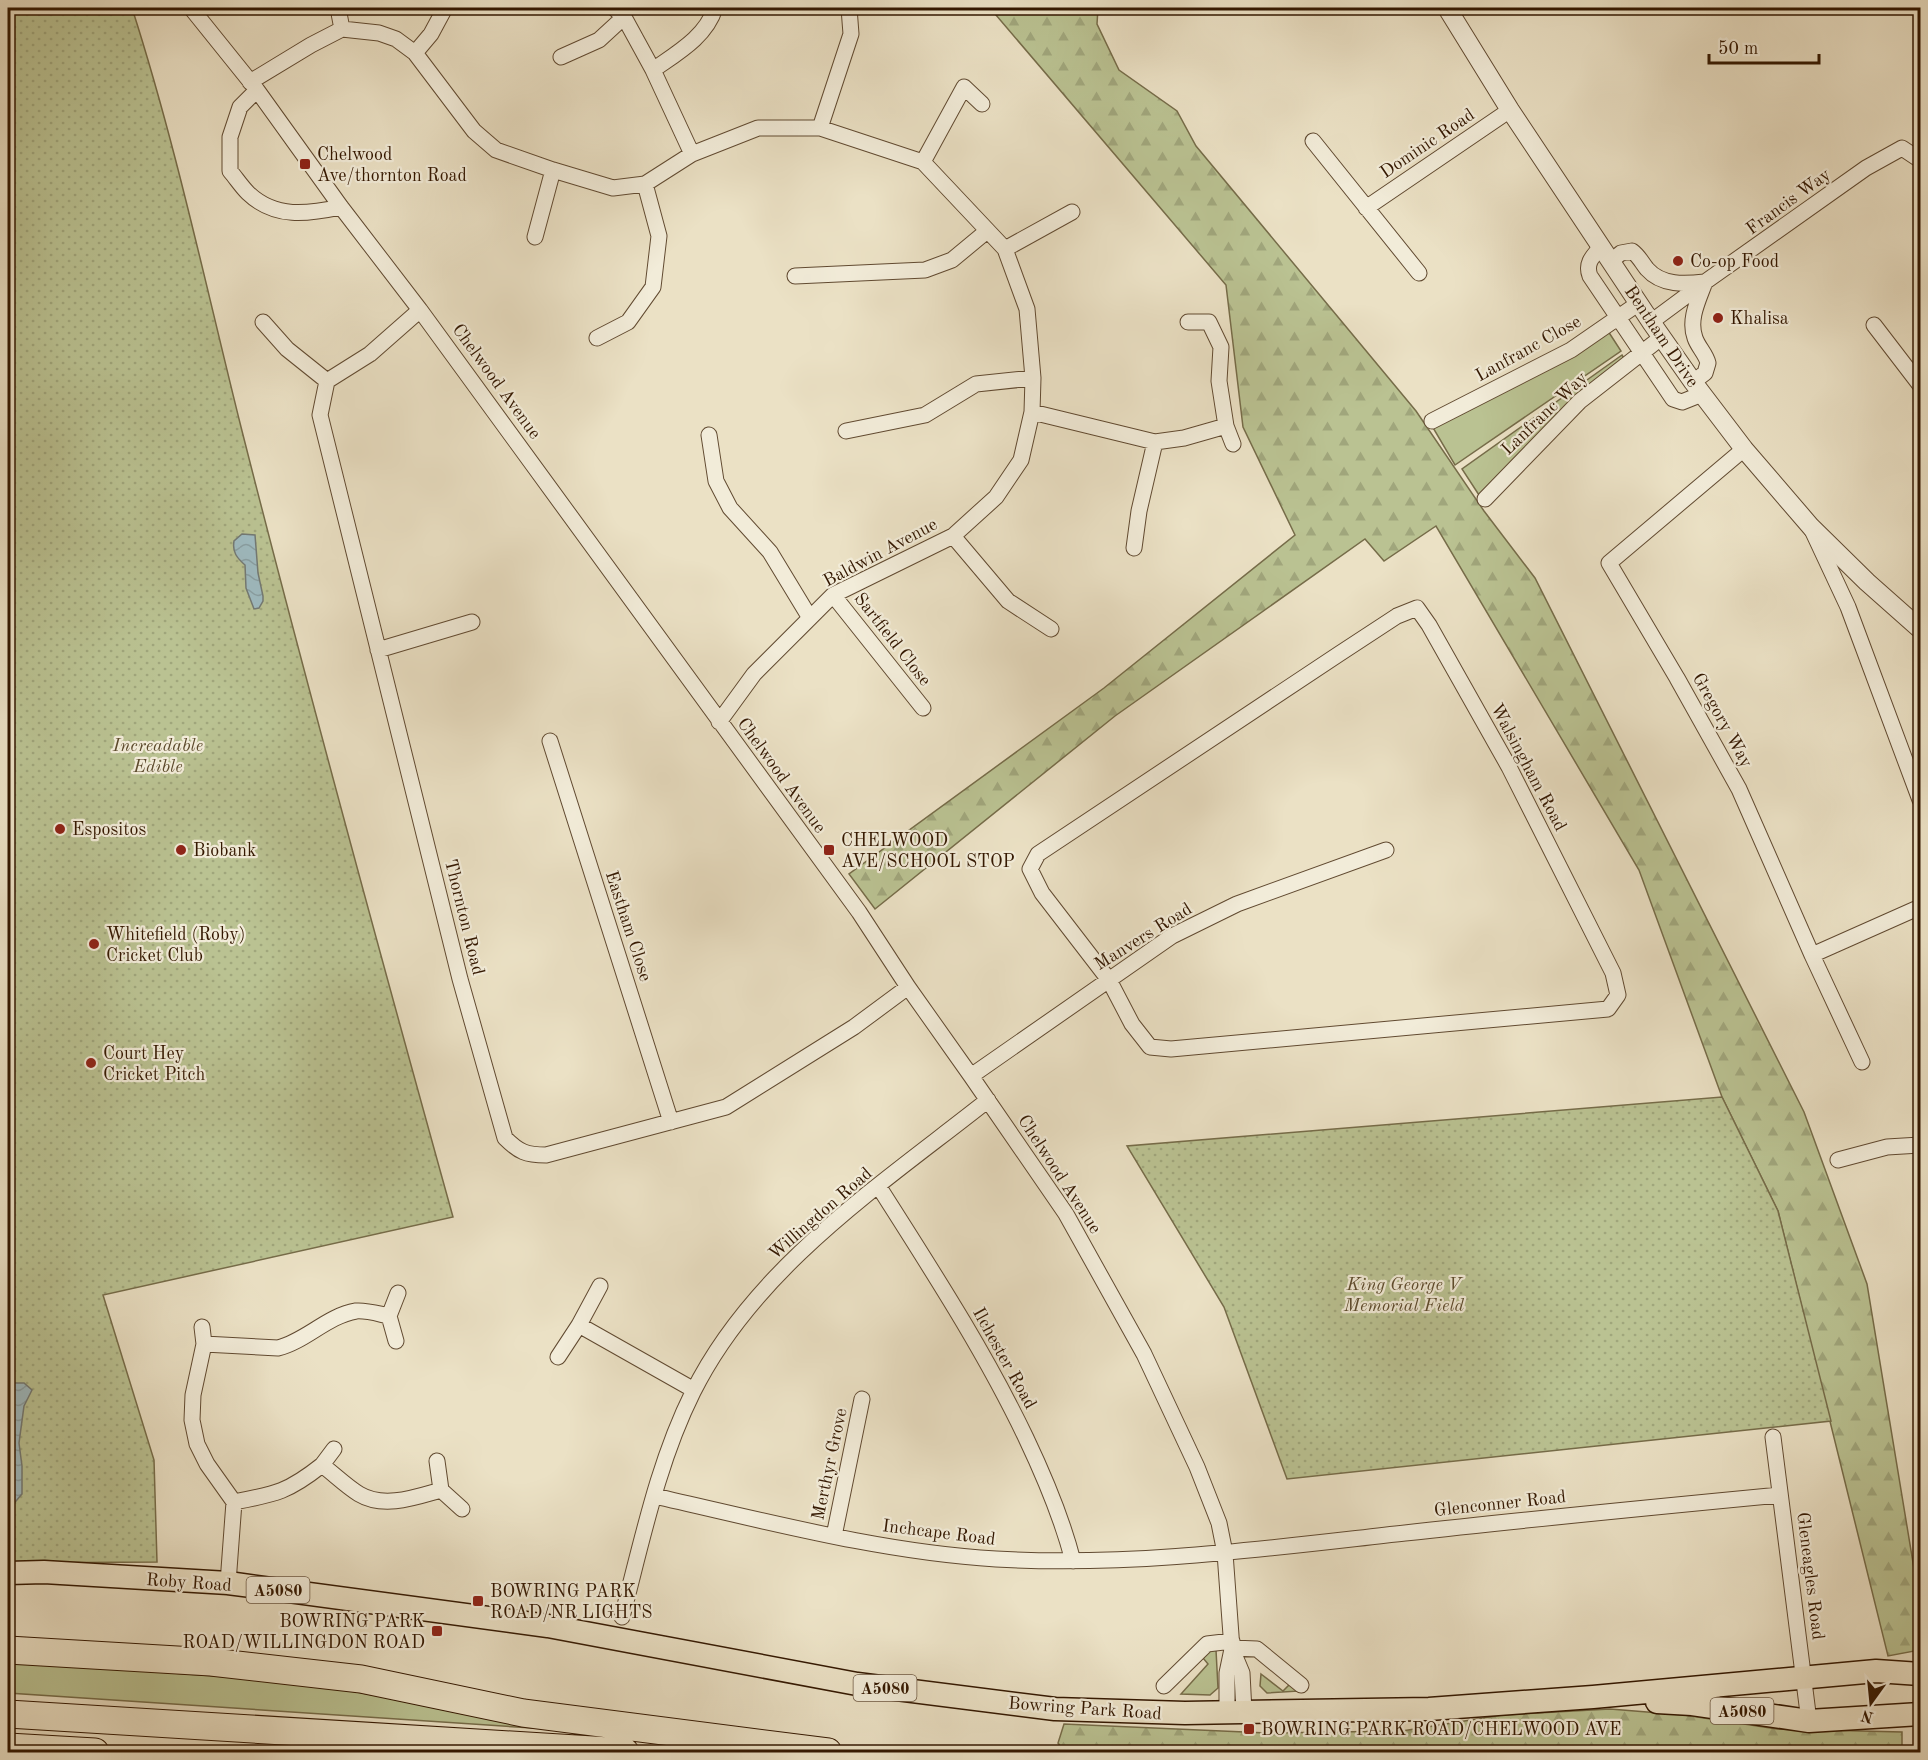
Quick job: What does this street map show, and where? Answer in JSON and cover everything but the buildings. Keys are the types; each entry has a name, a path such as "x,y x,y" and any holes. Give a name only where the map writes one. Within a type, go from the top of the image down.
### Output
{"highway":[{"path":"8,1650 211,1662 361,1679 523,1713 828,1752"},
{"path":"8,1714 625,1752"},
{"path":"8,1749 89,1752"}],"main road":[{"name":"Roby Road","path":"8,1573 44,1572 228,1583 548,1626"},
{"name":"Bowring Park Road","path":"548,1626 869,1686 1055,1710 1185,1713 1429,1709 1593,1697 1876,1671 1920,1674"},
{"name":"Bowring Park Road","path":"1593,1697 1692,1704 1809,1721 1920,1714"}],"street":[{"name":"Chelwood Avenue","path":"191,8 254,86 341,207 420,310 580,528 718,722 859,912 908,987 1066,1214 1144,1353 1197,1467 1219,1523 1225,1553 1232,1646 1227,1673 1236,1712"},
{"path":"338,8 342,29 311,45 254,86 240,107 230,137 230,171 249,194 278,212 316,212 341,207"},
{"path":"415,53 431,34 445,8"},
{"path":"653,70 689,45 710,22 715,8"},
{"path":"820,128 851,34 849,8"},
{"name":"Bentham Drive","path":"1447,8 1510,110 1657,330 1744,449 1811,527 1867,582 1920,629"},
{"path":"561,57 599,40 619,12 653,70 692,154"},
{"name":"Baldwin Avenue","path":"342,29 379,33 396,39 415,53 474,131 496,150 553,170 613,188 645,184 692,154 758,128 820,128 923,162 1005,249 1027,309 1032,412 1021,460 996,497 953,536 833,595 754,674 718,722"},
{"path":"923,162 964,87 982,104"},
{"name":"Dominic Road","path":"1366,208 1510,110"},
{"path":"1313,141 1419,273"},
{"name":"Francis Way","path":"1657,330 1706,282 1866,168 1902,148 1920,160"},
{"path":"535,237 553,170"},
{"path":"597,338 628,322 653,287 659,236 645,184"},
{"path":"1005,249 1072,212"},
{"path":"795,276 925,270 952,260 987,231"},
{"path":"1632,251 1653,274 1665,280 1679,283 1706,282 1694,317 1693,328 1694,337 1708,363 1698,388 1682,402 1673,399 1588,272 1589,263 1606,254 1632,251"},
{"name":"Lanfranc Close","path":"1432,421 1563,355 1639,303"},
{"path":"263,322 287,349 327,381 370,354 420,310"},
{"path":"1188,322 1209,322 1221,347 1219,381 1226,426 1233,444"},
{"path":"1874,324 1920,385"},
{"name":"Lanfranc Way","path":"1485,499 1580,401 1643,354 1657,330"},
{"path":"846,431 925,415 976,384 1032,378"},
{"name":"Thornton Road","path":"327,381 320,415 460,979 506,1138 515,1148 530,1155 546,1155 726,1107 855,1027 908,987"},
{"path":"1032,412 1155,442 1184,438 1226,426"},
{"path":"709,435 716,481 730,508 770,552 810,618"},
{"path":"1134,548 1139,511 1155,442"},
{"name":"Gregory Way","path":"1744,449 1609,563 1677,678 1738,789 1812,955"},
{"path":"1811,527 1848,607 1920,800"},
{"path":"953,536 1008,601 1051,629"},
{"path":"1848,607 1855,589 1867,582"},
{"name":"Sartfield Close","path":"833,595 923,708"},
{"name":"Walsingham Road","path":"1417,608 1429,625 1509,767 1613,973 1618,995 1608,1009 1171,1049 1150,1047 1132,1024 1109,980 1042,893 1030,868 1038,854 1358,641 1397,616 1417,608"},
{"path":"378,650 472,622"},
{"name":"Eastham Close","path":"550,741 671,1122"},
{"name":"Manvers Road","path":"972,1076 1172,936 1237,904 1386,850"},
{"path":"1862,1062 1812,955 1920,907"},
{"name":"Willingdon Road","path":"622,1617 654,1496 673,1438 694,1390 724,1340 785,1266 833,1222 988,1100"},
{"path":"1838,1160 1887,1147 1920,1145"},
{"name":"Ilchester Road","path":"879,1186 1000,1384 1042,1472 1066,1535 1073,1561"},
{"path":"558,1357 600,1286"},
{"path":"396,1341 389,1316 398,1293"},
{"path":"204,1344 278,1347 290,1345 331,1321 348,1314 359,1311 389,1316"},
{"path":"579,1325 694,1390"},
{"path":"202,1327 204,1344 193,1395 192,1420 197,1444 207,1464 234,1502 228,1583"},
{"name":"Merthyr Grove","path":"834,1536 862,1399"},
{"name":"Gleneagles Road","path":"1773,1437 1809,1721"},
{"path":"234,1502 267,1496 287,1489 322,1465 334,1449"},
{"path":"437,1461 441,1490 462,1509"},
{"path":"322,1465 360,1494 372,1499 401,1500 441,1490"},
{"name":"Glenconner Road","path":"1225,1553 1482,1524 1780,1495"},
{"name":"Inchcape Road","path":"654,1496 834,1536 930,1553 996,1559 1073,1561 1225,1553"},
{"path":"1164,1686 1207,1644 1252,1647 1261,1651 1301,1685"}],"green space":[{"name":"Increadable Edible","path":"8,8 132,8 177,164 241,427 318,724 453,1217 103,1295 154,1460 157,1562 8,1563"},
{"path":"990,8 1098,8 1097,24 1119,70 1177,111 1196,146 1416,411 1484,511 1535,578 1804,1112 1867,1284 1920,1605 1920,1650 1888,1656 1778,1211 1722,1097 1639,870 1436,526 1384,561 1365,539 1115,716 875,909 849,874 1104,688 1295,535 1243,427 1226,285"},
{"path":"1608,331 1621,351 1455,465 1432,426"},
{"path":"1622,355 1625,360 1541,434 1479,495 1462,469"},
{"name":"King George V Memorial Field","path":"1722,1097 1778,1211 1831,1421 1287,1479 1224,1307 1127,1146"},
{"path":"1207,1650 1216,1650 1218,1688 1210,1695 1181,1694 1208,1664 1203,1658"},
{"path":"8,1661 255,1679 351,1691 536,1725 532,1728 8,1693"},
{"path":"1261,1674 1283,1691 1290,1684 1300,1691 1267,1693 1260,1686"},
{"path":"1610,1709 1684,1715 1777,1729 1902,1732 1902,1752 1065,1752 1058,1743 1064,1724 1267,1733 1402,1731 1502,1715"}],"water":[{"path":"242,534 255,535 263,601 259,608 254,609 246,588 245,565 234,552 234,541"},
{"path":"9,1383 24,1383 32,1390 24,1406 19,1443 22,1494 11,1507 8,1501 11,1410 8,1401"}],"place":[{"name":"Chelwood Ave/thornton Road","path":"305,164"},
{"name":"Co-op Food","path":"1678,261"},
{"name":"Khalisa","path":"1718,318"},
{"name":"Espositos","path":"60,829"},
{"name":"Biobank","path":"181,850"},
{"name":"CHELWOOD AVE/SCHOOL STOP","path":"829,850"},
{"name":"Whitefield (Roby) Cricket Club","path":"94,944"},
{"name":"Court Hey Cricket Pitch","path":"91,1063"},
{"name":"BOWRING PARK ROAD/NR LIGHTS","path":"478,1601"},
{"name":"BOWRING PARK ROAD/WILLINGDON ROAD","path":"437,1631"},
{"name":"BOWRING PARK ROAD/CHELWOOD AVE","path":"1249,1729"}]}
